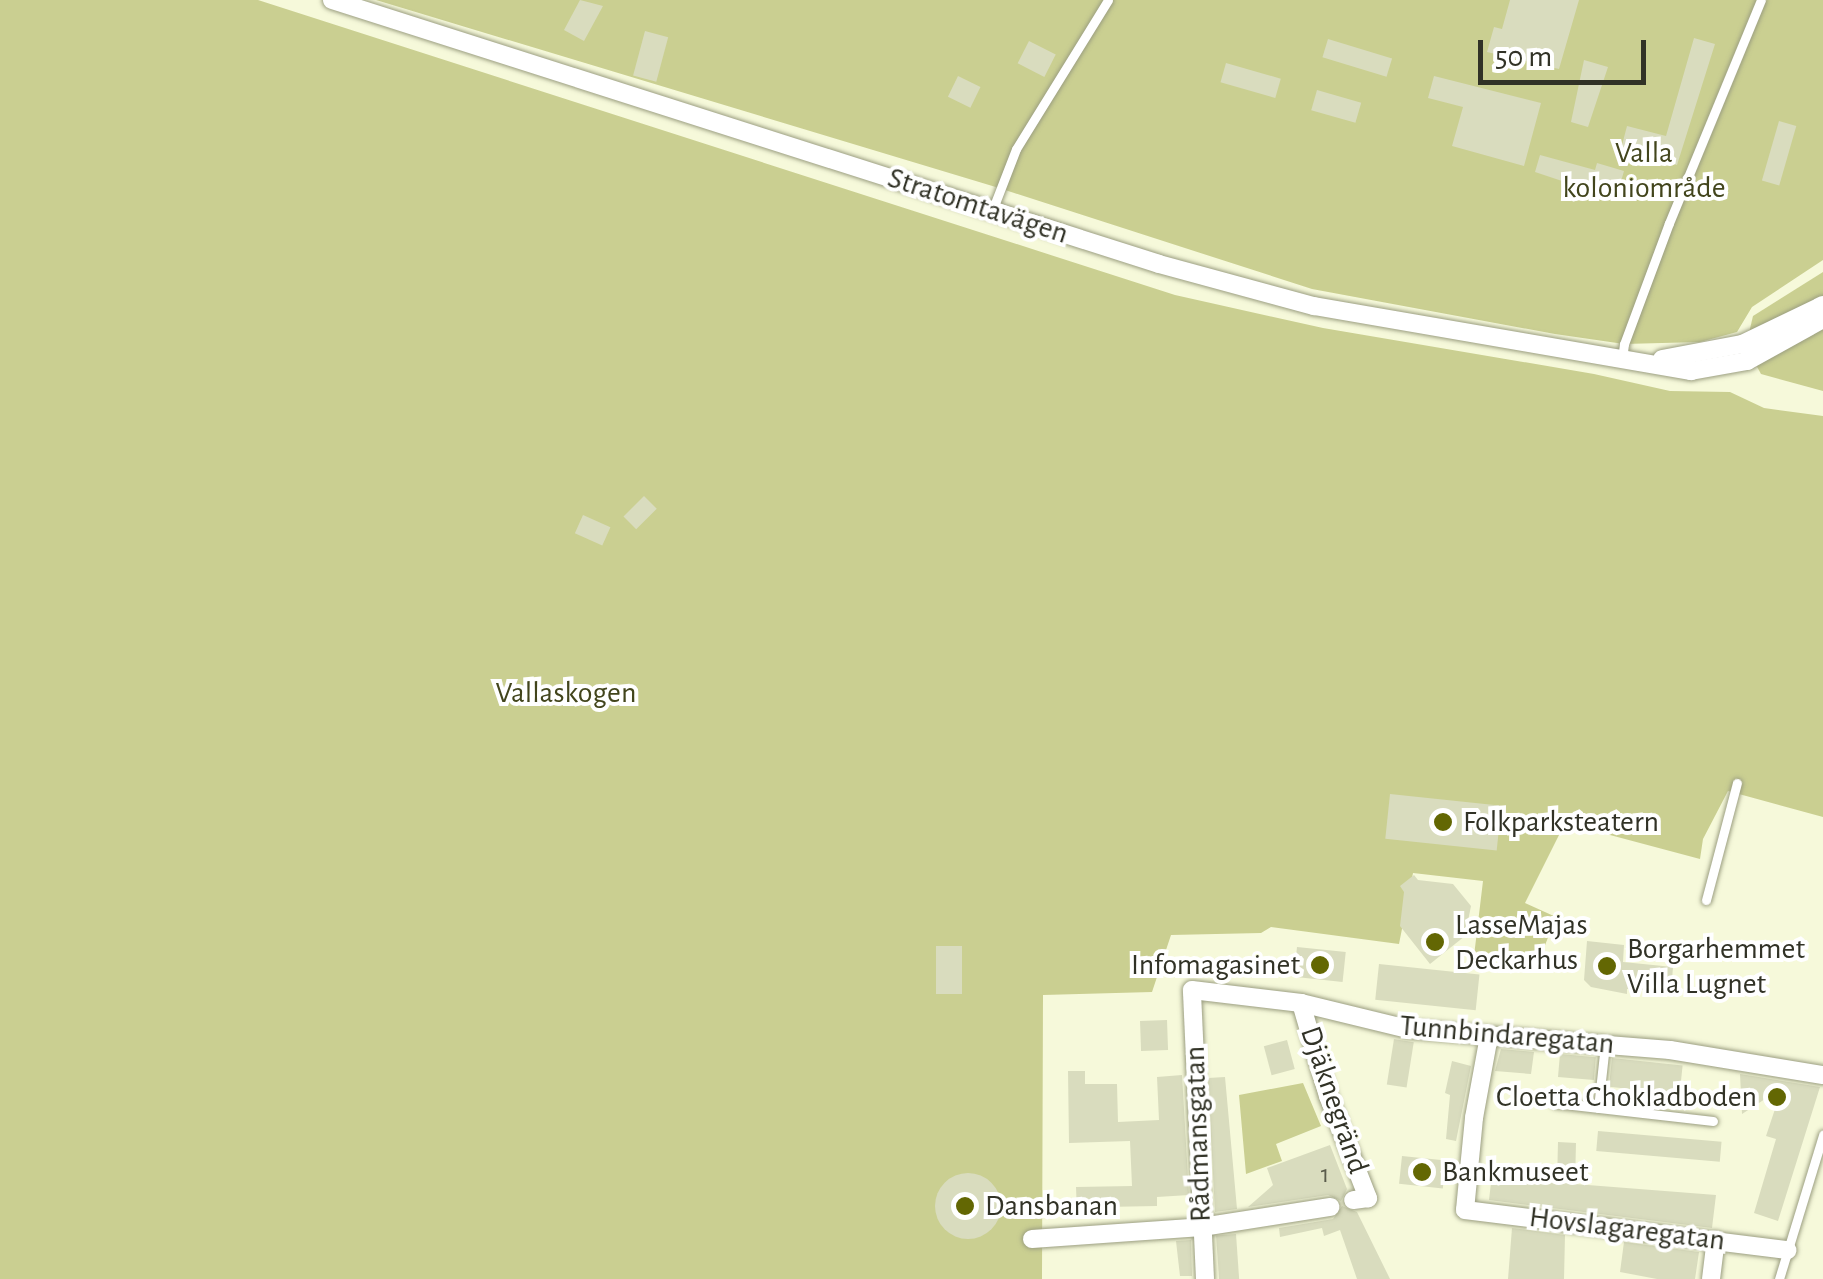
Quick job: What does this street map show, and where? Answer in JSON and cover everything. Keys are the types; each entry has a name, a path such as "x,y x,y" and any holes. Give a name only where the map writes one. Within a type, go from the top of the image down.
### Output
{"street":[{"name":"Stratomtavägen","path":"332,0 1208,279 1314,306 1691,370 1747,361 1823,319"},
{"name":"Stratomtavägen","path":"1630,361 1701,354 1742,344 1823,305"},
{"name":"Tunnbindaregatan","path":"1192,990 1302,1002 1408,1029 1724,1056 1823,1075"},
{"name":"Rådmansgatan","path":"1192,990 1205,1279"},
{"name":"Djäknegränd","path":"1302,1002 1361,1199"},
{"name":"Hovslagaregatan","path":"1489,1036 1474,1118 1465,1210 1788,1250"},
{"path":"1032,1239 1202,1227 1330,1207"},
{"path":"1711,1279 1716,1240"}],"lane":[{"path":"992,210 1016,148 1108,0"},
{"path":"1630,361 1624,344 1760,0"},
{"path":"1706,900 1737,783"},
{"path":"1598,1108 1605,1045"},
{"path":"1555,1102 1712,1121"},
{"path":"1779,1279 1823,1135"}],"green space":[{"name":"Vallaskogen","path":"0,0 258,0 1175,295 1323,328 1594,374 1670,391 1730,392 1764,408 1823,416 1823,817 1728,791 1703,839 1700,859 1565,823 1525,903 1556,917 1540,958 1474,956 1483,881 1413,873 1399,944 1271,927 1261,933 1171,935 1152,992 1043,995 1042,1279 0,1279"},
{"name":"Valla koloniområde","path":"376,0 1823,0 1823,260 1752,307 1737,332 1700,342 1624,344 1555,334 1312,289 999,188"},
{"path":"1823,272 1823,296 1749,333 1753,316"},
{"path":"1823,328 1823,391 1761,374 1755,363"},
{"path":"1303,1083 1321,1126 1276,1144 1282,1161 1246,1174 1239,1095"}],"building":[{"path":"580,0 603,6 584,41 564,30"},
{"path":"1510,0 1579,0 1559,69 1487,52 1494,27 1502,29"},
{"path":"645,31 668,37 656,82 633,75"},
{"path":"1694,38 1715,44 1677,165 1621,149 1627,126 1666,136"},
{"path":"1328,39 1392,59 1387,77 1322,57"},
{"path":"1029,41 1056,55 1044,77 1018,63"},
{"path":"1584,60 1608,67 1588,127 1571,122"},
{"path":"1226,63 1281,79 1275,98 1220,82"},
{"path":"958,76 980,87 970,108 948,97"},
{"path":"1434,76 1541,103 1524,166 1452,146 1463,107 1428,98"},
{"path":"1317,90 1361,103 1355,123 1311,110"},
{"path":"1779,121 1796,126 1779,186 1762,181"},
{"path":"1540,155 1595,170 1597,163 1624,171 1616,199 1535,172"},
{"path":"644,496 657,509 636,529 623,517"},
{"path":"583,515 610,527 602,545 575,533"},
{"name":"Folkparksteatern","path":"1390,794 1501,806 1497,850 1385,839"},
{"path":"1414,875 1418,880 1453,884 1471,906 1465,936 1430,964 1400,926 1404,892 1400,886"},
{"name":"Borgarhemmet Villa Lugnet","path":"1587,941 1624,945 1623,962 1673,967 1671,992 1627,989 1627,994 1591,987 1584,980"},
{"path":"936,946 962,946 962,994 936,994"},
{"name":"Infomagasinet","path":"1297,947 1346,952 1343,982 1294,977"},
{"path":"1379,964 1479,975 1476,1010 1375,1000"},
{"path":"1167,1020 1168,1050 1141,1051 1140,1021"},
{"path":"1394,1039 1414,1042 1407,1088 1387,1084"},
{"path":"1287,1040 1295,1069 1272,1075 1264,1046"},
{"path":"1501,1049 1534,1052 1531,1074 1495,1071"},
{"path":"1560,1054 1596,1057 1594,1080 1558,1077"},
{"path":"1612,1058 1683,1065 1680,1094 1609,1087"},
{"path":"1452,1061 1471,1066 1456,1141 1446,1139 1450,1095 1445,1093"},
{"path":"1068,1071 1085,1071 1085,1084 1117,1084 1118,1122 1159,1120 1157,1077 1182,1075 1189,1195 1157,1197 1157,1206 1104,1207 1104,1213 1077,1214 1076,1187 1132,1186 1130,1141 1069,1143"},
{"path":"1740,1074 1820,1087 1778,1221 1754,1213 1776,1139 1766,1136 1782,1088 1742,1114"},
{"path":"1225,1077 1237,1209 1215,1212 1208,1078"},
{"path":"1598,1131 1722,1142 1720,1162 1596,1151"},
{"path":"1558,1142 1576,1143 1575,1184 1716,1195 1712,1228 1489,1200 1492,1174 1557,1182"},
{"path":"1330,1145 1347,1189 1341,1201 1328,1195 1248,1207 1273,1185 1267,1168"},
{"name":"Bankmuseet","path":"1402,1156 1446,1161 1443,1188 1399,1184"},
{"name":"Dansbanan","path":"968,1173 992,1182 1001,1206 992,1230 968,1239 944,1230 935,1206 944,1182"},
{"path":"1342,1206 1357,1212 1390,1279 1357,1279 1340,1230 1324,1236 1322,1228 1280,1237 1279,1228 1333,1219"},
{"path":"1512,1228 1565,1235 1564,1279 1508,1279"},
{"path":"1236,1234 1239,1279 1219,1279 1216,1235"},
{"path":"1191,1240 1192,1276 1180,1276 1176,1241"},
{"path":"1624,1242 1699,1252 1695,1279 1657,1279 1620,1272"}],"place":[{"name":"Folkparksteatern","path":"1443,822"},
{"name":"LasseMajas Deckarhus","path":"1435,942"},
{"name":"Infomagasinet","path":"1320,965"},
{"name":"Borgarhemmet Villa Lugnet","path":"1607,966"},
{"name":"Cloetta Chokladboden","path":"1777,1097"},
{"name":"Bankmuseet","path":"1422,1172"},
{"name":"Dansbanan","path":"965,1206"}]}
